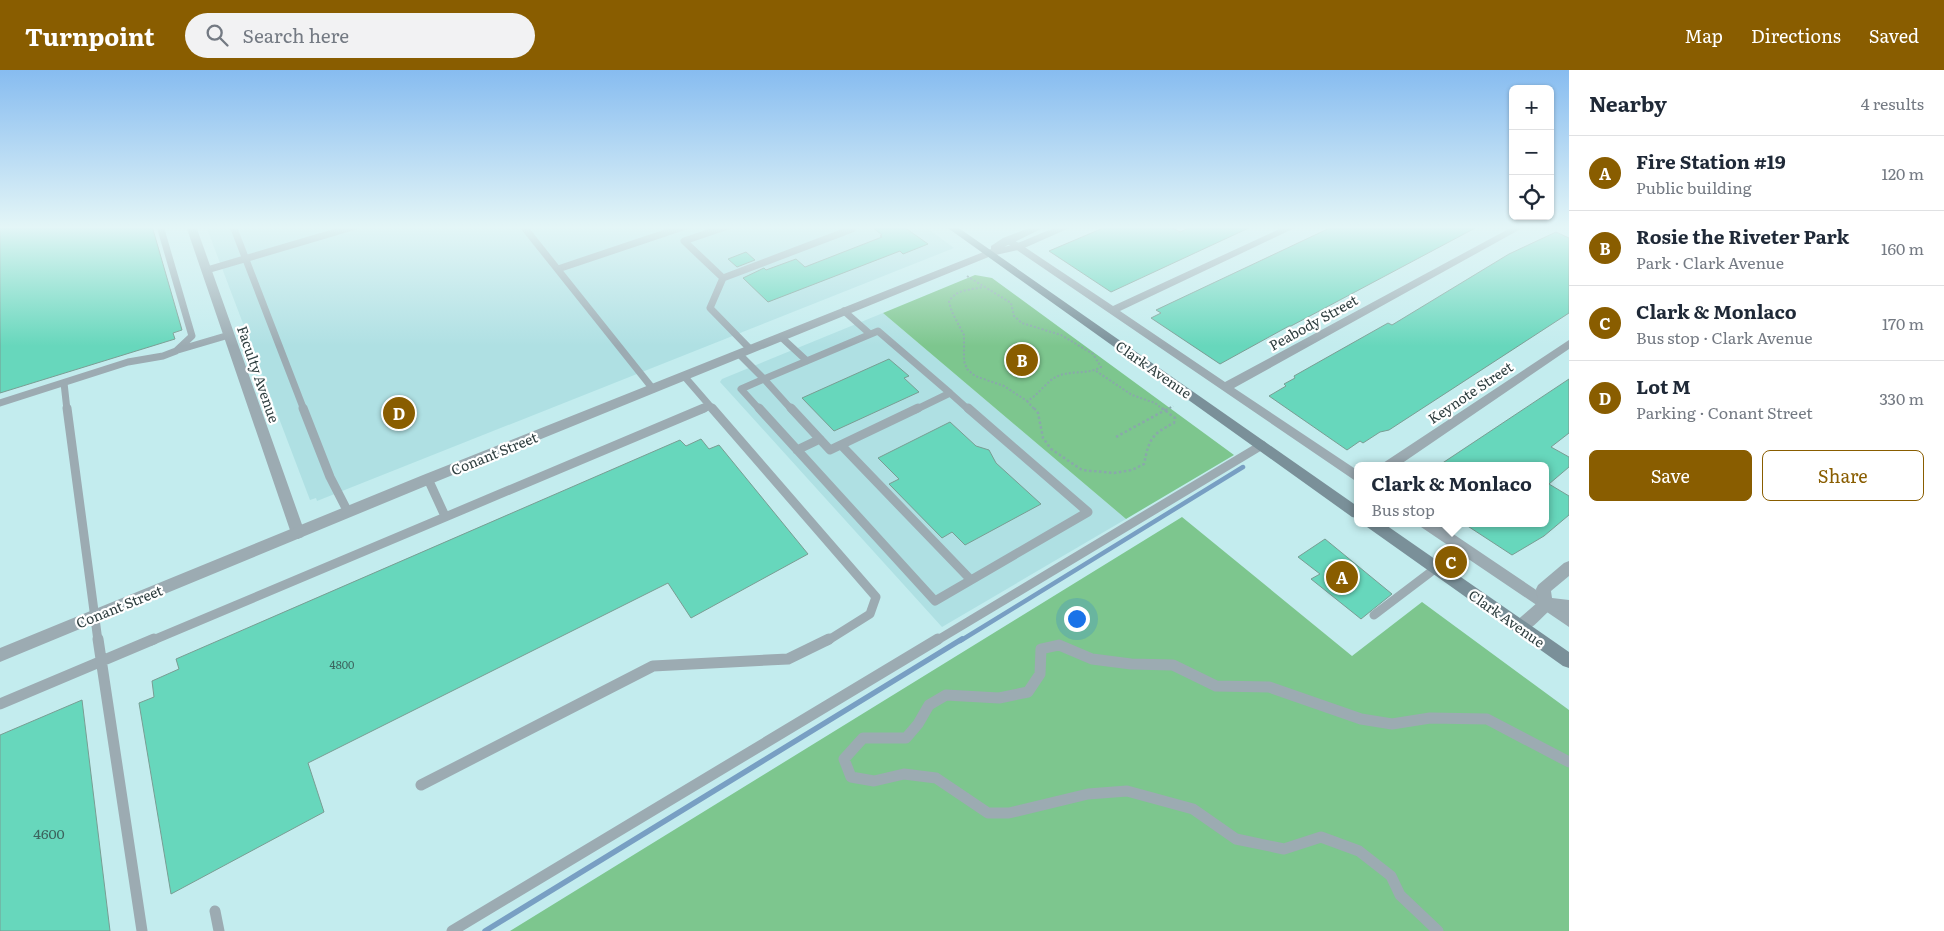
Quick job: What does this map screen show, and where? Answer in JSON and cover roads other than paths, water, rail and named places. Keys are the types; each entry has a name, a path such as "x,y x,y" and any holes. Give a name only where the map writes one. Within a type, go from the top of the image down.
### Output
{"main road":[{"name":"Clark Avenue","path":"1007,266 1354,511"},
{"name":"Clark Avenue","path":"1378,527 1569,661"}],"street":[{"name":"Faculty Avenue","path":"206,266 298,533"},
{"name":"Conant Street","path":"0,655 428,479 955,266"},
{"name":"Clark Avenue","path":"1046,266 1354,475"},
{"path":"1112,311 1208,266"},
{"name":"Peabody Street","path":"1225,387 1447,266"},
{"name":"Keynote Street","path":"1394,462 1569,344"},
{"path":"1432,527 1569,620"},
{"path":"1546,604 1543,589 1569,567"},
{"path":"1520,627 1546,604 1569,606"}],"lane":[{"path":"172,266 192,336 176,351"},
{"path":"207,270 219,266"},
{"path":"249,266 330,477 348,512"},
{"path":"556,266 653,389"},
{"path":"558,269 566,266"},
{"path":"711,266 723,278"},
{"path":"755,266 723,278 710,308 764,379 830,450 950,393"},
{"path":"844,311 874,332 950,393 1088,512 935,601 741,389 874,332"},
{"path":"0,403 128,362 163,356 229,335"},
{"path":"782,337 806,361"},
{"path":"421,785 653,666 788,659 825,642 870,614 876,597 684,376"},
{"path":"64,382 94,616 142,931"},
{"path":"0,704 710,406"},
{"path":"797,450 820,439"},
{"path":"841,445 971,580"},
{"path":"452,931 1262,445"},
{"path":"428,479 445,516"},
{"path":"1374,616 1436,568"},
{"path":"1438,931 1400,895 1391,876 1359,851 1321,838 1284,849 1236,839 1193,810 1127,791 1088,794 1009,814 988,813 936,778 904,774 874,782 851,778 844,759 863,738 906,738 918,724 929,705 946,695 1000,698 1028,692 1040,674 1041,649 1059,645 1092,658 1131,664 1173,665 1216,686 1269,687 1362,719 1392,724 1430,718 1487,719 1569,762"},
{"path":"215,910 219,931"}],"waterway":[{"path":"960,641 1243,467"},
{"path":"485,931 962,639"}],"place":[{"name":"Rosie the Riveter Park","path":"1022,360"},
{"name":"Lot M","path":"399,413"},
{"name":"Clark & Monlaco","path":"1451,562"},
{"name":"Fire Station #19","path":"1342,577"}]}
